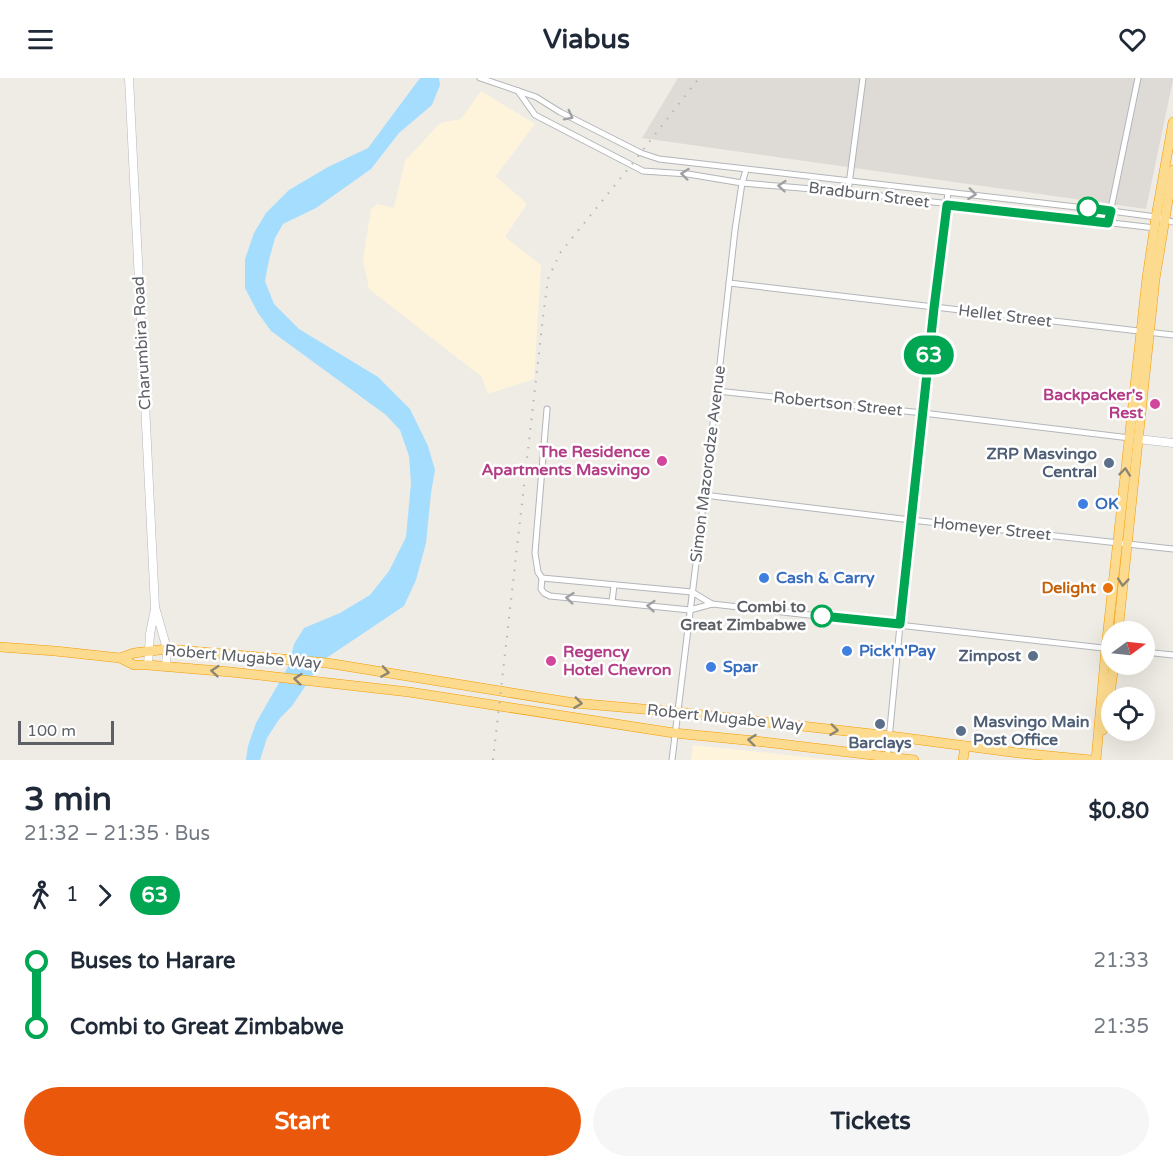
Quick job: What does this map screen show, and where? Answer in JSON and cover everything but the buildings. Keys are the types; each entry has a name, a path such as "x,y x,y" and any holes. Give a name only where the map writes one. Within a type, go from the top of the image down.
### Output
{"highway":[{"path":"1164,223 1173,122"},
{"path":"1113,621 1145,332 1173,170"},
{"path":"1119,621 1123,543"},
{"path":"0,647 120,658"},
{"name":"Robert Mugabe Way","path":"120,658 148,650 167,649 327,663 574,703 890,736 1018,756 1091,760"},
{"name":"Robert Mugabe Way","path":"120,658 134,665 273,676 409,692 674,733 755,741 887,759 914,760"},
{"path":"1106,675 1096,760 1110,701 1113,675"},
{"path":"963,760 965,746"}],"street":[{"name":"Charumbira Road","path":"129,78 155,607 148,665"},
{"name":"Bradburn Street","path":"480,78 536,97 560,112 654,158 1111,211 1164,223"},
{"path":"848,192 863,78"},
{"path":"1108,223 1138,78"},
{"name":"Bradburn Street","path":"517,90 535,115 644,171 688,174 742,183 848,192 1108,223 1164,223"},
{"name":"Simon Mazorodze Avenue","path":"672,760 735,230 742,183 747,170"},
{"path":"887,759 948,192"},
{"name":"Hellet Street","path":"729,283 1173,335"},
{"name":"Robertson Street","path":"717,391 1173,442"},
{"path":"547,408 535,553 538,572 543,578 692,592 712,604"},
{"name":"Homeyer Street","path":"704,495 1173,549"},
{"path":"543,578 541,588 550,596 690,610 712,604 1101,647"},
{"path":"612,602 614,585"},
{"name":"Charumbira Road","path":"155,607 167,649 166,666"},
{"path":"1155,653 1173,655"}],"shaded area":[{"path":"678,78 1173,78 1173,80 1146,209 642,138"},
{"path":"481,91 535,124 496,176 527,204 505,237 541,265 534,379 488,394 482,377 369,289 363,260 371,209 377,204 394,208 405,161 440,123 461,119"},
{"path":"693,745 834,760 691,760"}],"water":[{"path":"420,78 439,78 440,85 432,105 399,133 371,169 316,208 283,224 275,238 265,281 274,304 299,329 378,377 410,409 428,446 435,470 426,543 416,580 404,606 322,661 267,738 260,760 246,760 256,723 289,665 294,644 304,628 340,613 370,595 389,571 406,537 411,483 409,456 400,430 386,415 271,331 258,313 245,288 245,259 254,233 266,213 289,190 328,167 368,148"}],"railway":[{"path":"493,760 548,279 560,253 699,78"}],"bus line":[{"name":"63","path":"822,616 900,624 947,205 1108,223 1111,211 1088,208"}],"place":[{"name":"Backpacker's Rest","path":"1155,404"},
{"name":"The Residence Apartments Masvingo","path":"662,461"},
{"name":"ZRP Masvingo Central","path":"1109,463"},
{"name":"OK","path":"1083,504"},
{"name":"Cash & Carry","path":"764,578"},
{"name":"Delight","path":"1108,588"},
{"name":"Combi to Great Zimbabwe","path":"822,616"},
{"name":"Pick'n'Pay","path":"847,651"},
{"name":"Zimpost","path":"1033,656"},
{"name":"Regency Hotel Chevron","path":"551,661"},
{"name":"Spar","path":"711,667"},
{"name":"Barclays","path":"880,724"},
{"name":"Masvingo Main Post Office","path":"961,731"}]}
